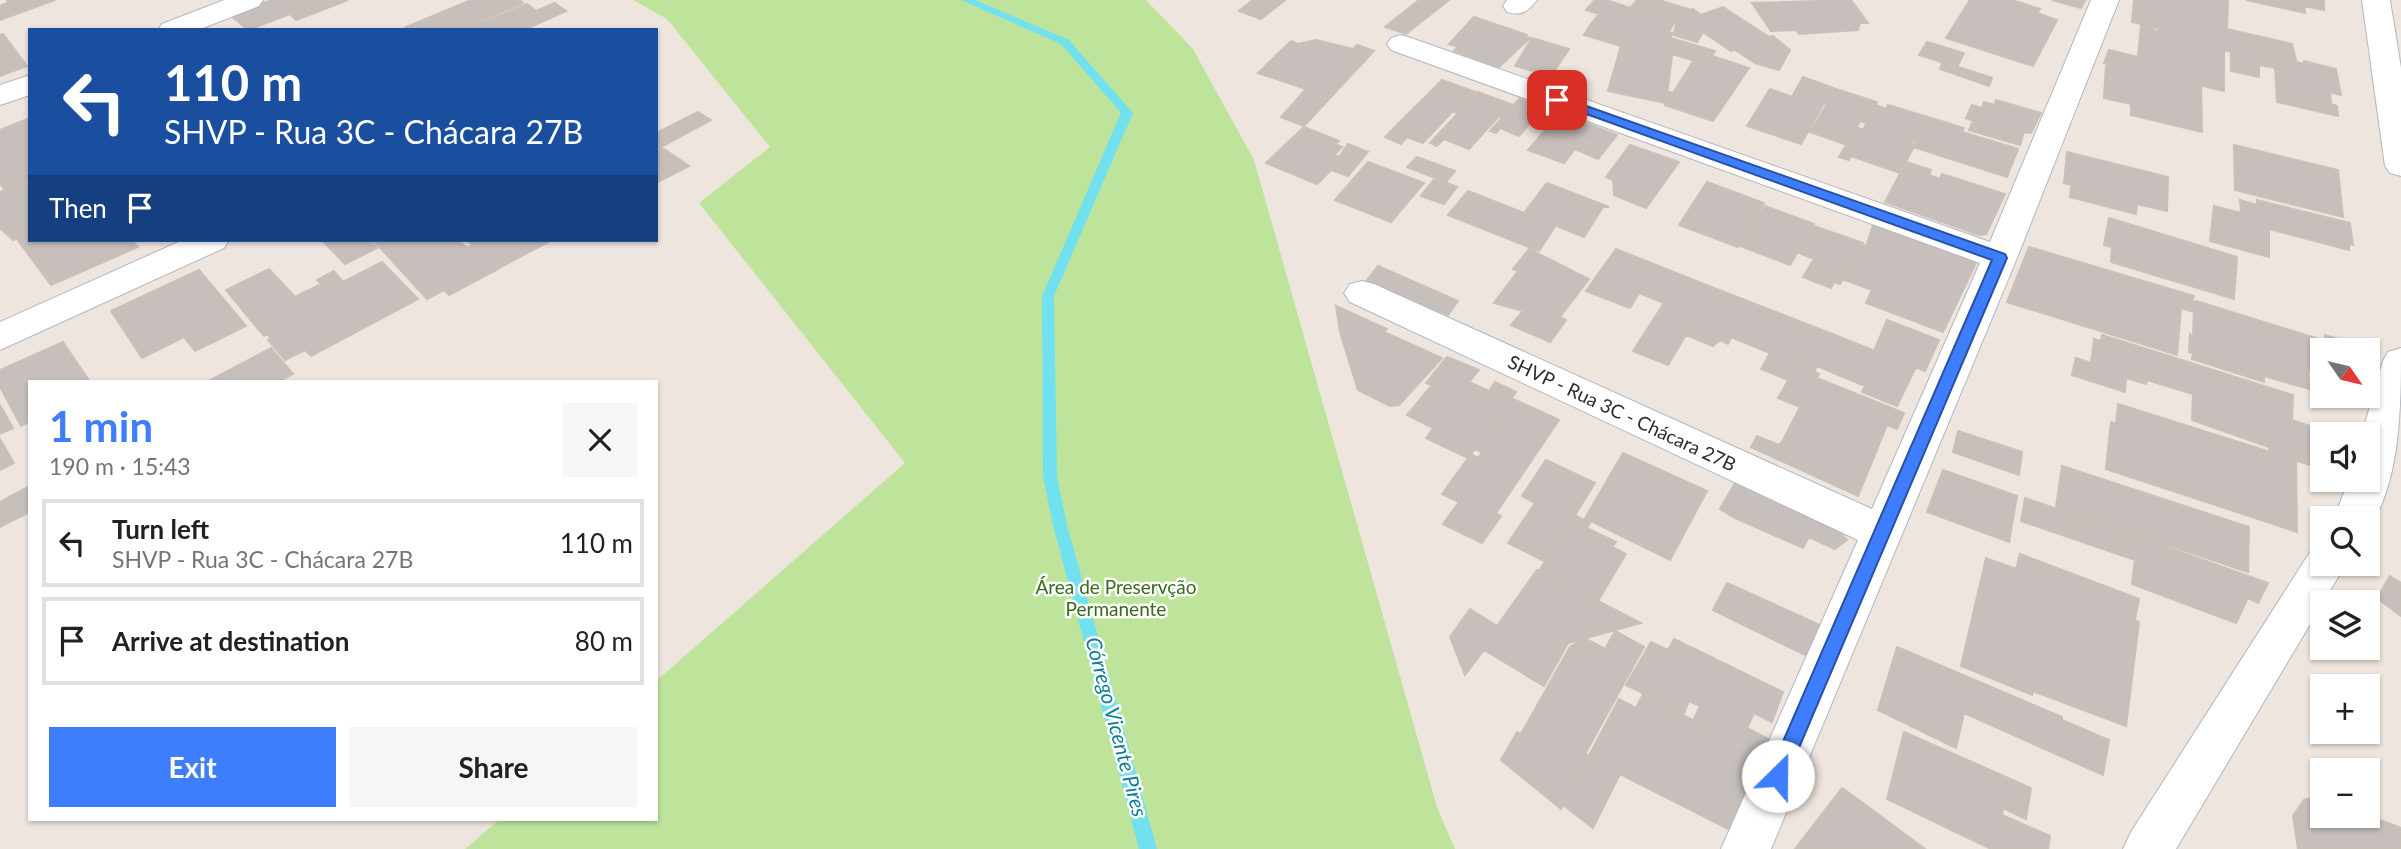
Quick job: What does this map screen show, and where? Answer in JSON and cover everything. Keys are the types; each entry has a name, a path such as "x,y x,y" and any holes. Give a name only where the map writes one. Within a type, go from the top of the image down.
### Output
{"street":[{"path":"177,28 249,0"},
{"path":"1746,849 2000,258 2105,0"},
{"path":"2386,18 2401,166"},
{"path":"1401,44 2000,258"},
{"path":"0,96 28,85"},
{"path":"0,337 208,242"},
{"name":"SHVP - Rua 3C - Chácara 27B","path":"1362,293 1883,533"},
{"path":"2361,506 2401,362"},
{"path":"2148,849 2318,576"}],"green space":[{"name":"Área de Preservção Permanente","path":"633,0 1146,0 1193,49 1254,160 1437,807 1455,849 465,849 498,821 658,821 658,679 905,463 699,203 770,147 667,19"}],"building":[{"path":"7,0 55,0 0,20 0,6 9,2"},
{"path":"272,0 348,0 296,20 290,14 253,28 246,28 230,15"},
{"path":"471,0 520,0 523,3 464,28 404,28"},
{"path":"1253,0 1285,0 1261,19 1239,11"},
{"path":"1419,0 1449,0 1406,34 1385,27"},
{"path":"1595,0 1606,0 1667,20 1677,16 1669,32 1673,33 1670,38 1674,39 1673,48 1591,24 1599,14 1586,10"},
{"path":"1637,0 1659,0 1691,10 1667,20 1630,8"},
{"path":"1851,0 1868,23 1860,23 1858,30 1799,34 1796,30 1771,31 1752,3"},
{"path":"1970,0 2012,0 2040,9 2037,13 2057,20 2033,66 1946,38"},
{"path":"2052,0 2085,0 2081,8"},
{"path":"2134,0 2228,0 2227,29 2292,44 2296,60 2132,22"},
{"path":"2246,0 2324,0 2324,10 2304,6 2305,13"},
{"path":"555,3 566,11 528,28 469,28 527,4 536,11"},
{"path":"1723,7 1769,37 1773,36 1790,50 1779,70 1755,63 1735,50 1731,51 1703,32 1697,42 1674,35 1677,16 1693,9 1701,15"},
{"path":"1474,17 1530,38 1499,67 1454,51 1458,47 1449,44"},
{"path":"1591,24 1673,48 1666,103 1608,91 1621,46 1584,35"},
{"path":"2141,25 2154,28 2154,31 2158,32 2157,28 2231,45 2231,52 2224,50 2224,91 2104,63 2109,50 2138,57"},
{"path":"2141,25 2154,28 2154,31 2158,32 2157,28 2231,45 2231,52 2224,50 2224,91 2104,63 2109,50 2138,57"},
{"path":"3,34 27,66 0,76 0,35"},
{"path":"1532,38 1569,49 1551,76 1515,66"},
{"path":"1674,39 1715,51 1706,64 1672,54"},
{"path":"1316,40 1357,50 1345,62 1359,67 1304,126 1281,117 1306,89 1258,73 1291,41 1298,44"},
{"path":"1316,40 1357,50 1345,62 1359,67 1304,126 1281,117 1306,89 1258,73 1291,41 1298,44"},
{"path":"1927,42 1964,53 1957,67 1919,55"},
{"path":"1357,45 1374,51 1359,67 1345,62 1357,50 1353,49"},
{"path":"2231,45 2304,64 2304,61 2336,69 2341,95 2330,92 2331,104 2337,106 2338,116 2277,102 2275,68 2259,65 2259,77 2231,71"},
{"path":"1712,56 1749,68 1713,121 1665,105 1667,91 1673,93 1694,60 1706,64"},
{"path":"1943,62 1992,78 1989,86 1940,69"},
{"path":"2106,64 2201,85 2202,132 2131,115 2131,104 2104,98"},
{"path":"1803,77 1836,89 1827,104 1824,103 1801,144 1747,126 1770,89 1792,97"},
{"path":"1442,80 1478,93 1458,113 1422,100"},
{"path":"1836,89 1877,102 1866,123 1860,121 1847,145 1810,132"},
{"path":"1478,92 1513,105 1503,117 1499,116 1469,149 1444,139 1437,146 1430,143"},
{"path":"1519,99 1543,108 1519,136 1500,128 1496,133 1490,131"},
{"path":"1422,100 1453,111 1423,143 1407,137 1401,144 1385,137"},
{"path":"1996,100 2041,113 2031,133 2024,132 2020,145 1969,130 1973,121 1966,118 1972,105 1982,108 1984,102 1995,105"},
{"path":"1876,105 1886,109 1888,105 1928,117 1911,145 1914,146 1900,173 1851,156 1849,160 1839,157 1857,127 1863,130"},
{"path":"698,112 711,120 661,147 689,166 658,182 658,132"},
{"path":"1559,114 1593,126 1564,163 1528,150"},
{"path":"1559,114 1593,126 1564,163 1528,150"},
{"path":"1928,117 1964,128 1962,132 2018,149 2007,177 1913,147"},
{"path":"28,119 28,180 5,190 0,183 0,130"},
{"path":"1593,126 1617,135 1598,159 1575,149"},
{"path":"1304,127 1339,141 1335,144 1342,147 1334,155 1339,157 1348,144 1368,152 1348,176 1331,170 1317,184 1266,163"},
{"path":"1630,145 1679,162 1646,208 1614,195 1613,180 1606,177"},
{"path":"1630,145 1679,162 1646,208 1614,195 1613,180 1606,177"},
{"path":"2234,145 2338,170 2343,217 2235,190"},
{"path":"2067,152 2168,177 2167,211 2137,204 2136,214 2070,197 2071,185 2064,183"},
{"path":"1417,157 1455,171 1446,182 1407,167"},
{"path":"1368,162 1424,183 1391,222 1335,200"},
{"path":"1906,162 1931,170 1929,175 1940,179 1942,174 2005,194 1986,234 1979,235 1885,202"},
{"path":"1435,178 1457,187 1444,204 1421,196"},
{"path":"25,181 28,185 28,234 13,240 0,228 0,192"},
{"path":"1707,182 1764,203 1738,247 1679,225"},
{"path":"1547,183 1609,207 1603,207 1584,237 1524,213"},
{"path":"1468,191 1556,225 1539,251 1448,215"},
{"path":"2240,200 2257,205 2257,200 2350,223 2353,245 2349,244 2349,250 2269,229 2269,257 2210,241 2214,206 2241,213"},
{"path":"1765,206 1814,224 1790,265 1740,246"},
{"path":"2109,218 2237,257 2234,299 2111,262 2112,247 2104,245"},
{"path":"1873,225 1976,263 1943,332 1866,303 1872,290 1842,279 1862,244 1878,250 1867,244"},
{"path":"1814,226 1863,243 1840,284 1834,282 1831,288 1803,277 1814,259 1799,253"},
{"path":"28,234 28,242 133,242 138,247 51,285 17,239"},
{"path":"324,242 371,242 377,248 345,264"},
{"path":"375,242 460,242 467,248 473,245 498,269 449,295 444,290 427,299"},
{"path":"469,242 548,242 499,268"},
{"path":"2029,247 2194,296 2190,311 2181,308 2177,355 2007,302"},
{"path":"1529,249 1589,279 1560,317 1566,320 1550,342 1511,325 1523,311 1494,303 1518,271 1513,269"},
{"path":"1616,249 1714,288 1668,365 1633,351 1664,303 1639,293 1630,308 1586,291"},
{"path":"1616,249 1714,288 1668,365 1633,351 1664,303 1639,293 1630,308 1586,291"},
{"path":"382,262 418,299 311,356 305,350 285,360 268,340 271,339 267,334 264,336 226,290 269,269 295,297 321,284 317,280 334,271 343,282"},
{"path":"1378,266 1458,301 1448,315 1367,280"},
{"path":"1378,266 1458,301 1448,315 1367,280"},
{"path":"199,270 246,326 195,351 184,337 142,358 111,311"},
{"path":"1714,288 1817,328 1788,380 1761,369 1770,353 1731,337 1728,344 1720,340 1713,346 1686,335"},
{"path":"2196,301 2315,338 2310,338 2309,389 2264,376 2264,382 2192,359 2193,353 2189,352 2190,334 2193,336 2194,312 2190,311 2192,303"},
{"path":"1336,306 1387,329 1384,332 1442,358 1399,405 1390,406 1358,390 1340,332"},
{"path":"1336,306 1387,329 1384,332 1442,358 1399,405 1390,406 1358,390 1340,332"},
{"path":"1887,320 1939,340 1925,371 1874,351"},
{"path":"1817,328 1916,367 1897,406 1862,392 1865,386 1817,366 1814,372 1797,365"},
{"path":"1817,328 1916,367 1897,406 1862,392 1865,386 1817,366 1814,372 1797,365"},
{"path":"2102,335 2293,395 2292,420 2310,426 2310,465 2269,452 2269,447 2192,420 2193,394 2147,380 2146,384 2126,378 2125,392 2072,375 2076,358 2091,363 2094,339 2101,341"},
{"path":"63,342 89,380 28,380 28,422 21,426 0,387 0,370"},
{"path":"271,348 293,374 282,380 211,380"},
{"path":"1447,357 1479,370 1469,382 1489,391 1495,382 1516,392 1468,458 1426,438 1433,428 1407,415 1432,385 1426,383"},
{"path":"1797,365 1819,374 1817,378 1904,413 1897,429 1887,425 1858,496 1751,447 1757,436 1779,445 1783,440 1800,407 1778,398"},
{"path":"1797,365 1819,374 1817,378 1904,413 1897,429 1887,425 1858,496 1751,447 1757,436 1779,445 1783,440 1800,407 1778,398"},
{"path":"1511,398 1559,420 1496,513 1501,516 1482,543 1443,524 1459,502 1442,494 1471,454 1478,458 1482,452 1475,449"},
{"path":"1511,398 1559,420 1496,513 1501,516 1482,543 1443,524 1459,502 1442,494 1471,454 1478,458 1482,452 1475,449"},
{"path":"2118,404 2296,460 2297,532 2106,469 2111,422 2116,424"},
{"path":"0,405 13,428 0,434"},
{"path":"1958,431 2022,452 2019,475 1953,452"},
{"path":"0,439 14,463 0,470"},
{"path":"1623,453 1707,491 1670,560 1591,521 1587,528 1616,542 1612,547 1626,554 1598,601 1539,571 1575,515 1584,520"},
{"path":"1546,460 1595,483 1546,562 1508,543 1535,503 1522,496"},
{"path":"2062,466 2249,527 2248,572 2056,507"},
{"path":"1943,470 2017,496 2009,542 1927,512"},
{"path":"1735,483 1835,528 1847,540 1835,549 1809,537 1803,548 1733,517 1720,509"},
{"path":"1735,483 1835,528 1847,540 1835,549 1809,537 1803,548 1733,517 1720,509"},
{"path":"28,487 28,513 0,527 0,502"},
{"path":"2025,498 2268,583 2258,603 2248,598 2236,623 2132,584 2135,560 2021,521"},
{"path":"2020,554 2139,599 2135,620 2139,622 2126,726 2033,691 2032,695 1961,666 1986,558 2016,569"},
{"path":"1537,570 1641,623 1568,643 1544,686 1484,650 1465,675 1450,637 1470,609 1497,626"},
{"path":"2390,576 2401,583 2401,616 2380,600 2380,593"},
{"path":"2390,576 2401,583 2401,616 2380,600 2380,593"},
{"path":"1727,583 1820,625 1807,656 1713,610"},
{"path":"1615,631 1644,647 1585,754 1589,756 1561,809 1501,760 1517,732 1521,734 1570,647 1584,638 1605,649"},
{"path":"1674,639 1783,692 1772,722 1754,713 1747,728 1772,741 1765,758 1693,721 1700,706 1689,701 1684,713 1626,685 1651,642 1668,650"},
{"path":"1897,647 2062,717 2062,720 2109,740 2103,775 1964,713 1956,748 1878,710"},
{"path":"1643,694 1767,759 1734,832 1620,774 1593,828 1563,805 1619,699 1636,708"},
{"path":"1643,694 1767,759 1734,832 1620,774 1593,828 1563,805 1619,699 1636,708"},
{"path":"1904,732 2031,788 2026,819 2003,808 2002,815 2050,836 2048,849 1991,849 1887,799"},
{"path":"1842,788 1848,792 1925,849 1795,849"},
{"path":"1842,788 1848,792 1925,849 1795,849"},
{"path":"2310,798 2310,828 2380,828 2380,820 2401,828 2401,849 2298,849 2293,816 2304,800"},
{"path":"2310,798 2310,828 2380,828 2380,820 2401,828 2401,849 2298,849 2293,816 2304,800"}],"waterway":[{"name":"Córrego Vicente Pires","path":"966,0 1065,42 1127,113 1048,296 1050,477 1060,525 1148,849"}],"route":[{"path":"1557,100 2000,258 1778,776"}]}
